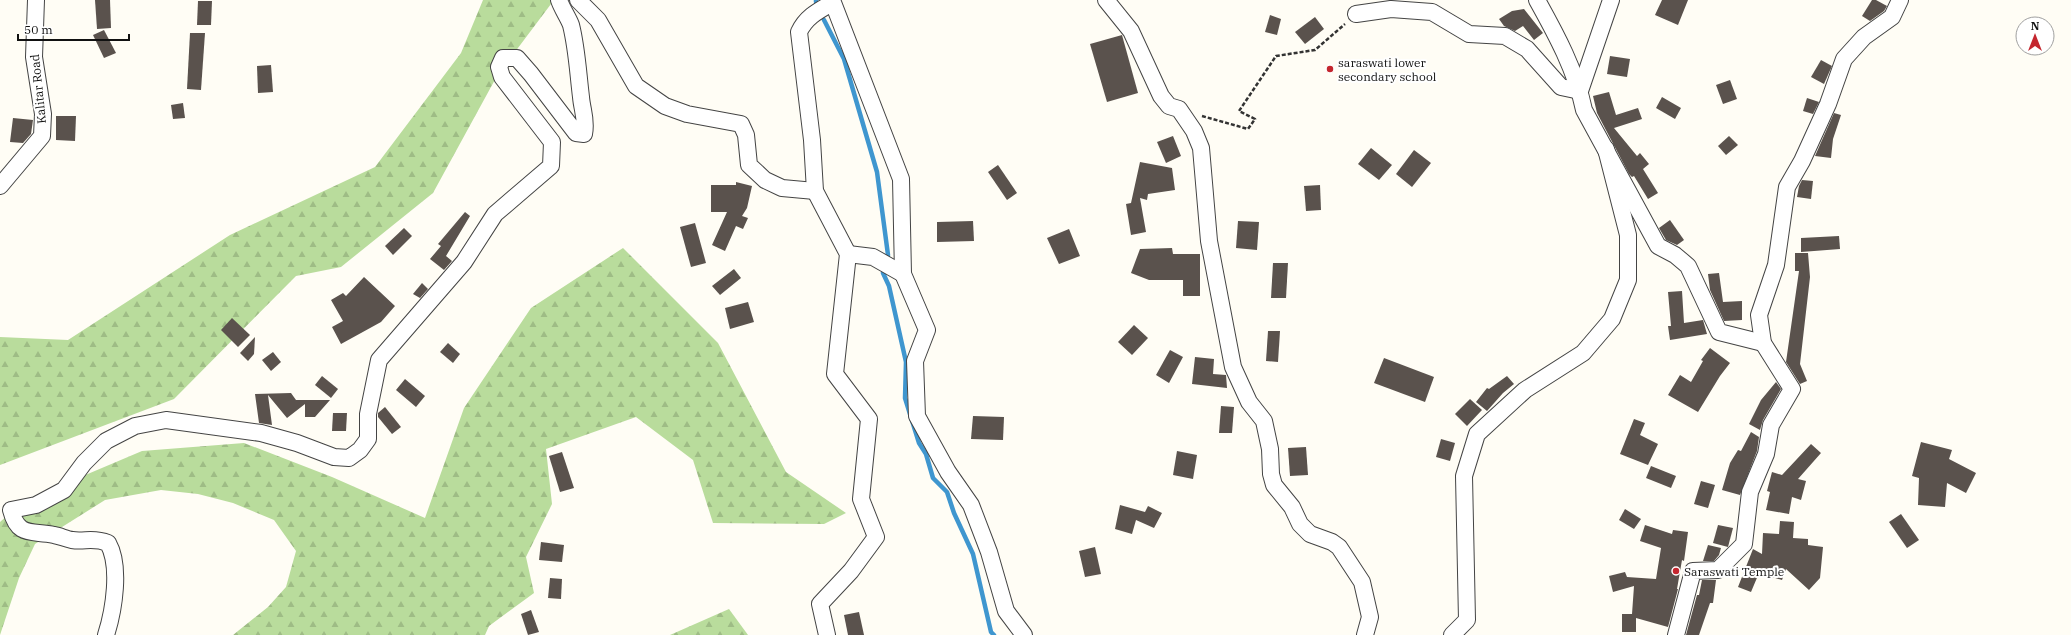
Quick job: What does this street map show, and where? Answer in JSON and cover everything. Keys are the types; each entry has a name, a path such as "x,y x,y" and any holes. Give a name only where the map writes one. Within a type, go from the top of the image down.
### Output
{"street":[{"name":"Kalitar Road","path":"0,186 42,136 43,114 34,57 36,0"},
{"path":"106,635 113,605 114,587 114,560 112,550 108,543 91,539 72,540 54,535 26,531 18,527 13,520 11,510 36,505 64,490 84,463 106,441 135,426 166,420 261,434 297,442 334,457 349,458 360,450 368,439 368,414 379,360 464,262 495,214 551,166 552,142 502,77 499,67 503,58 516,58 531,74 576,133 584,134 586,125 585,114 581,99 571,24 559,0"},
{"path":"578,0 598,20 636,86 665,106 687,114 741,124 746,135 749,164 764,180 782,188 815,191"},
{"path":"1106,0 1131,31 1161,96 1169,106 1179,109 1194,131 1201,148 1209,241 1232,367 1249,402 1264,422 1270,449 1271,474 1274,485 1292,507 1300,524 1310,534 1332,542 1339,547 1362,582 1370,617 1365,635"},
{"path":"1537,0 1554,30 1580,91 1584,110 1658,246 1675,255 1688,266 1719,332 1763,343"},
{"path":"1580,91 1611,0"},
{"path":"1676,635 1693,571 1718,570 1744,544 1750,492 1766,454 1771,425 1792,389 1763,343 1759,315 1776,265 1787,187 1802,161 1828,104 1844,59 1864,37 1892,17 1900,0"},
{"path":"827,635 820,604 851,571 876,537 861,499 869,420 835,374 848,254 815,191 812,140 799,32 803,23 832,1 901,179 903,274 927,330 915,361 917,416 948,472 971,505 989,552 1006,611 1024,635"},
{"path":"1356,14 1391,9 1432,12 1469,34 1505,36 1526,49 1561,87 1580,91"},
{"path":"1452,635 1467,620 1464,476 1477,434 1525,390 1583,353 1612,319 1628,280 1628,235 1606,149"},
{"path":"848,254 873,257 903,274"}],"path":[{"path":"1179,109 1248,128 1255,119 1239,111 1276,56 1315,50 1356,14"}],"green space":[{"path":"483,0 554,0 497,76 433,193 341,267 296,276 174,399 0,465 0,337 68,340 230,235 375,167 461,53"},
{"path":"623,248 718,343 786,472 846,513 824,524 713,523 693,460 636,417 546,449 552,504 526,557 534,593 489,626 485,635 233,635 268,607 286,587 296,551 274,520 233,503 198,494 161,490 105,500 35,544 19,578 0,635 0,522 24,501 142,451 244,443 332,477 425,518 464,408 531,308"},
{"path":"729,609 748,635 670,635"}],"building":[{"path":"95,0 110,0 111,28 97,29"},
{"path":"1662,0 1688,0 1678,25 1655,15"},
{"path":"1872,0 1876,0 1887,6 1884,11 1870,21 1862,16"},
{"path":"198,1 212,1 211,25 197,25"},
{"path":"1524,9 1543,33 1534,40 1523,26 1515,31 1504,26 1499,19 1512,11"},
{"path":"1270,15 1281,19 1277,35 1265,32"},
{"path":"1315,17 1324,29 1305,44 1295,32"},
{"path":"104,30 116,53 104,58 93,35"},
{"path":"190,33 205,33 201,90 187,89"},
{"path":"1122,35 1138,93 1107,102 1090,44"},
{"path":"1610,56 1630,59 1627,77 1607,74"},
{"path":"1821,60 1832,66 1824,84 1811,77"},
{"path":"271,65 273,92 258,93 257,66"},
{"path":"1730,80 1737,99 1723,104 1716,85"},
{"path":"1609,92 1616,115 1638,108 1642,119 1614,128 1637,156 1640,153 1649,164 1643,169 1658,193 1648,199 1634,176 1632,177 1629,174 1597,113 1593,96"},
{"path":"1662,97 1681,108 1675,119 1656,108"},
{"path":"1807,98 1819,102 1813,114 1803,111"},
{"path":"183,103 185,118 173,119 171,105"},
{"path":"1834,113 1841,115 1833,139 1831,158 1815,156"},
{"path":"56,116 76,116 75,141 56,140"},
{"path":"13,118 33,120 31,134 23,143 10,142"},
{"path":"1173,136 1181,156 1166,163 1157,142"},
{"path":"1729,136 1738,145 1726,155 1718,146"},
{"path":"1371,148 1392,165 1379,180 1358,164"},
{"path":"1414,150 1431,163 1412,187 1396,174"},
{"path":"1140,162 1172,168 1175,190 1148,194 1147,200 1140,198 1146,232 1131,235 1126,204 1131,203"},
{"path":"998,165 1017,193 1007,200 988,172"},
{"path":"1802,180 1813,181 1811,199 1797,197"},
{"path":"736,182 752,186 747,208 742,216 748,218 743,229 736,226 725,251 712,245 727,212 711,212 711,185 736,185"},
{"path":"1320,185 1321,210 1306,211 1304,186"},
{"path":"465,212 470,216 446,256 452,261 444,270 430,259 441,246 438,244"},
{"path":"1670,220 1684,240 1677,245 1666,240 1659,228"},
{"path":"973,221 974,241 937,242 937,222"},
{"path":"1238,221 1259,222 1257,250 1236,248"},
{"path":"695,223 706,263 691,267 680,227"},
{"path":"404,228 412,236 393,255 385,246"},
{"path":"1069,229 1080,256 1059,264 1047,238"},
{"path":"1839,236 1840,249 1801,252 1801,238"},
{"path":"1172,248 1173,254 1200,254 1200,296 1183,296 1183,280 1149,280 1131,273 1140,249"},
{"path":"1795,253 1808,253 1810,277 1800,364 1807,381 1800,384 1786,362 1799,271 1795,271"},
{"path":"1273,263 1288,263 1286,298 1271,298"},
{"path":"734,269 741,278 720,295 712,286"},
{"path":"1719,273 1723,302 1742,301 1742,320 1724,321 1710,290 1708,274"},
{"path":"364,277 395,306 381,322 341,344 332,327 343,321 331,300 343,293 346,296"},
{"path":"422,283 428,289 420,298 413,294"},
{"path":"1682,291 1684,323 1703,320 1707,334 1670,340 1668,326 1671,326 1668,292"},
{"path":"748,302 754,322 730,329 725,308"},
{"path":"232,318 250,335 238,347 221,330"},
{"path":"1134,325 1148,338 1132,355 1118,342"},
{"path":"1268,331 1280,331 1278,362 1266,361"},
{"path":"255,337 254,354 248,361 240,353"},
{"path":"448,343 460,354 453,363 440,352"},
{"path":"1710,348 1730,363 1720,376 1698,412 1668,395 1680,375 1691,382 1703,361 1701,360"},
{"path":"1170,350 1183,357 1169,383 1156,375"},
{"path":"273,352 281,362 271,371 262,360"},
{"path":"1195,357 1214,359 1213,374 1226,375 1227,388 1192,384"},
{"path":"1384,358 1434,377 1425,402 1374,383"},
{"path":"322,376 338,389 331,398 315,385"},
{"path":"1507,376 1514,384 1503,393 1487,411 1476,402 1487,388 1489,389"},
{"path":"405,379 425,396 416,407 396,390"},
{"path":"1776,382 1781,389 1763,420 1760,430 1749,424 1761,400"},
{"path":"291,393 296,400 330,400 315,417 305,417 305,404 287,418 268,395 272,425 259,423 255,394"},
{"path":"1470,399 1482,410 1467,426 1455,414"},
{"path":"1221,406 1234,407 1232,433 1219,433"},
{"path":"385,407 401,427 392,434 378,417 378,413"},
{"path":"333,413 347,413 346,431 332,431"},
{"path":"973,416 1004,417 1003,440 971,439"},
{"path":"1634,419 1645,423 1640,435 1658,444 1648,465 1620,454"},
{"path":"1751,432 1759,437 1757,451 1740,495 1722,490 1730,463 1738,450 1741,451"},
{"path":"1441,439 1455,443 1450,461 1436,457"},
{"path":"1921,442 1952,450 1949,459 1976,473 1966,493 1947,483 1945,507 1918,505 1919,478 1912,476"},
{"path":"1811,444 1821,453 1798,479 1806,481 1801,500 1792,497 1789,514 1766,510 1770,492 1767,491 1772,472 1782,475"},
{"path":"1306,447 1308,475 1290,476 1288,448"},
{"path":"1177,451 1197,455 1193,479 1173,475"},
{"path":"562,452 574,488 560,492 549,456"},
{"path":"1651,466 1676,476 1671,488 1646,478"},
{"path":"1701,481 1715,485 1708,508 1694,504"},
{"path":"1120,505 1145,512 1148,506 1162,513 1154,528 1136,520 1132,534 1115,529"},
{"path":"1625,509 1641,519 1634,529 1619,520"},
{"path":"1901,514 1919,540 1907,548 1889,522"},
{"path":"1780,521 1794,522 1793,538 1808,539 1808,545 1823,547 1820,578 1809,590 1786,569 1782,580 1759,573 1751,592 1738,587 1753,549 1762,554 1763,533 1779,534"},
{"path":"1645,525 1672,534 1673,530 1688,532 1678,589 1668,627 1636,618 1636,632 1622,632 1622,614 1632,614 1634,586 1613,592 1609,576 1625,572 1627,577 1656,579 1661,548 1640,541"},
{"path":"1718,525 1733,528 1728,547 1713,543"},
{"path":"541,542 564,545 562,562 539,560"},
{"path":"1708,545 1721,548 1719,555 1714,561 1703,561"},
{"path":"1095,547 1101,574 1085,577 1079,551"},
{"path":"550,578 562,579 561,599 548,598"},
{"path":"1702,580 1716,580 1713,603 1710,603 1699,635 1686,635 1697,595 1699,595"},
{"path":"531,610 539,632 528,635 521,614"},
{"path":"859,612 864,635 848,635 844,615"}],"waterway":[{"path":"824,20 844,59 877,172 888,255"},
{"path":"883,273 889,286 906,362 905,398 919,443 926,454 933,478 947,492 954,513 973,554 991,632 994,635"}],"place":[{"name":"saraswati lower secondary school","path":"1330,69"},
{"name":"Saraswati Temple","path":"1676,571"}]}
